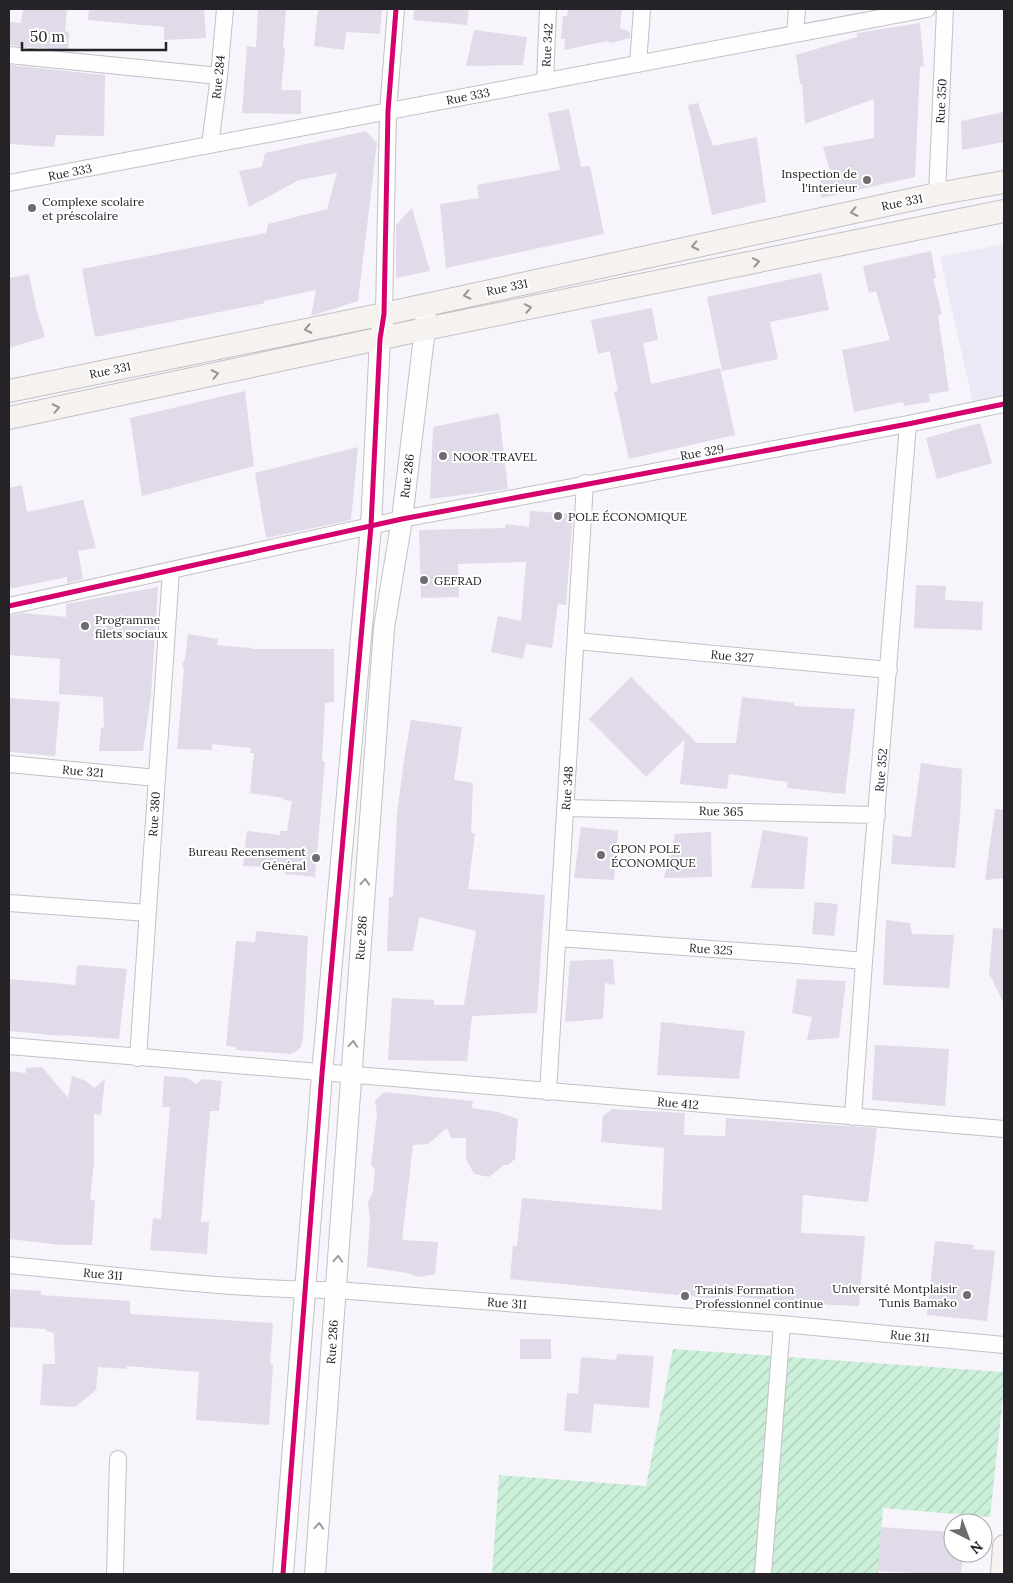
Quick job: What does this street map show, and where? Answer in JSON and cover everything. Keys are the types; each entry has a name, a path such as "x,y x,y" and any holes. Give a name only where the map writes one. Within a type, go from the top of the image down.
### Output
{"main road":[{"name":"Rue 331","path":"9,391 384,314 937,194 1004,182"},
{"name":"Rue 331","path":"9,418 425,329 1004,211"},
{"path":"1002,1574 1004,1546"}],"street":[{"name":"Rue 284","path":"210,145 225,9"},
{"path":"283,1574 322,1074 371,526 380,340 384,314 388,111 396,9"},
{"name":"Rue 342","path":"545,82 548,9"},
{"path":"638,64 642,9"},
{"path":"795,34 797,9"},
{"name":"Rue 333","path":"9,183 927,9"},
{"name":"Rue 350","path":"937,194 945,9"},
{"path":"9,55 219,76"},
{"name":"Rue 286","path":"315,1574 384,628 402,519 425,329 426,304"},
{"name":"Rue 329","path":"9,606 402,519 908,424 1004,404"},
{"name":"Rue 352","path":"853,1117 908,424"},
{"name":"Rue 348","path":"548,1092 585,484"},
{"name":"Rue 380","path":"138,1058 171,570"},
{"name":"Rue 327","path":"576,641 889,670"},
{"name":"Rue 321","path":"9,764 157,778"},
{"name":"Rue 365","path":"565,808 877,815"},
{"path":"9,902 148,913"},
{"name":"Rue 325","path":"558,938 864,961"},
{"name":"Rue 412","path":"9,1046 322,1074 1004,1129"},
{"name":"Rue 311","path":"9,1265 232,1286 336,1290 782,1324 1004,1345"},
{"path":"763,1574 782,1324"},
{"path":"115,1574 118,1459"}],"shaded area":[{"path":"1004,244 1004,397 973,403 940,257"}],"green space":[{"path":"673,1349 1004,1372 990,1513 943,1513 883,1508 878,1574 492,1574 499,1475 646,1486"}],"building":[{"path":"23,9 67,9 65,31 69,32 68,51 9,45 9,22 21,23"},
{"path":"89,9 204,9 206,38 164,40 164,27 88,20"},
{"path":"258,9 286,9 281,90 301,90 301,114 242,113 247,46 256,47"},
{"path":"318,9 382,9 380,34 346,32 344,50 314,46"},
{"path":"414,9 469,9 467,25 413,20"},
{"path":"568,9 622,9 620,28 630,32 630,38 611,43 607,41 564,50 565,39 561,39 563,16 567,16"},
{"path":"920,23 924,66 920,67 915,177 821,198 820,173 830,170 823,147 874,138 874,99 805,124 802,84 800,84 796,55 857,37 857,33"},
{"path":"474,30 527,37 523,65 466,66"},
{"path":"9,65 105,75 104,136 56,135 54,147 9,144"},
{"path":"698,103 713,146 757,137 766,202 712,215 688,105"},
{"path":"569,109 581,167 590,166 604,234 446,268 440,204 479,198 477,185 560,170 548,113"},
{"path":"1004,112 1004,142 962,150 961,121"},
{"path":"366,131 377,143 358,301 311,316 316,290 264,301 265,303 95,337 82,269 266,233 268,224 327,209 337,173 299,180 249,207 239,171 262,167 265,153"},
{"path":"412,208 430,271 396,278 396,225"},
{"path":"931,251 936,278 933,279 942,314 938,315 949,391 929,394 930,402 904,406 903,402 854,412 842,350 890,340 876,291 869,293 863,266"},
{"path":"821,273 829,310 770,322 778,359 722,371 707,297"},
{"path":"29,274 36,308 45,337 9,348 9,278"},
{"path":"652,308 658,340 643,343 651,384 720,368 735,435 629,459 614,392 618,391 610,351 598,354 591,320"},
{"path":"245,391 254,466 142,496 130,418"},
{"path":"499,413 508,489 430,499 433,427"},
{"path":"980,423 992,463 937,479 926,438"},
{"path":"358,447 351,520 266,538 255,473"},
{"path":"22,485 27,512 83,500 96,548 78,551 83,579 67,583 67,577 9,589 9,488"},
{"path":"530,511 573,514 566,605 558,604 552,648 526,644 523,659 491,652 498,616 521,621 526,562 458,564 459,597 421,598 419,530 505,528 506,524 529,527"},
{"path":"916,585 946,586 945,600 983,602 982,630 914,628"},
{"path":"158,587 151,695 143,751 99,751 101,728 104,727 103,697 59,694 60,659 9,655 9,616 24,613 66,617 66,604"},
{"path":"188,634 218,639 217,645 251,649 334,649 334,702 325,703 322,761 325,762 315,877 285,874 285,868 243,866 247,831 280,835 280,831 287,831 292,801 250,793 254,753 250,753 251,748 212,744 212,750 177,749 184,669 182,664 185,659"},
{"path":"631,677 697,743 736,743 742,697 794,703 794,706 855,709 845,794 787,788 788,782 729,774 727,789 680,784 685,739 646,777 589,719"},
{"path":"9,698 60,702 55,756 9,752"},
{"path":"411,720 462,727 454,780 473,783 471,833 475,833 468,889 545,895 537,1013 472,1016 467,1061 388,1060 392,998 434,1000 434,1005 464,1005 476,931 419,917 413,951 387,951 389,897 393,897 397,815"},
{"path":"921,763 962,769 955,868 891,864 893,835 911,837"},
{"path":"995,809 1004,810 1004,878 985,880"},
{"path":"581,827 618,831 614,880 574,878"},
{"path":"763,830 808,837 804,889 751,888"},
{"path":"711,832 712,877 664,878 675,834"},
{"path":"815,902 838,904 834,936 812,934"},
{"path":"886,920 910,923 912,934 954,935 949,988 883,985"},
{"path":"993,928 1004,929 1004,1004 989,973"},
{"path":"256,931 308,936 303,1038 301,1047 290,1054 236,1050 236,1047 226,1046 236,941 255,942"},
{"path":"613,959 615,985 605,983 603,1019 565,1022 570,961"},
{"path":"77,965 127,969 119,1039 9,1031 9,979 75,985"},
{"path":"797,979 846,981 839,1038 807,1040 812,1017 792,1013"},
{"path":"661,1022 745,1031 739,1079 657,1075"},
{"path":"875,1045 949,1049 945,1106 872,1100"},
{"path":"42,1067 68,1098 72,1076 86,1081 94,1088 105,1079 101,1115 94,1114 94,1162 90,1200 95,1200 92,1245 62,1245 9,1239 9,1071 26,1073 26,1068"},
{"path":"164,1076 187,1078 196,1084 202,1079 222,1081 219,1111 210,1111 201,1222 209,1222 207,1254 150,1250 153,1218 161,1219 170,1107 162,1107"},
{"path":"384,1092 473,1101 472,1108 498,1112 518,1119 515,1159 489,1177 474,1174 466,1159 466,1138 451,1138 447,1128 428,1144 413,1145 402,1240 438,1242 435,1274 418,1277 408,1273 367,1267 370,1219 368,1203 373,1191 375,1168 371,1165 377,1114 375,1101"},
{"path":"612,1109 685,1113 684,1135 725,1136 726,1118 877,1128 868,1202 803,1195 801,1233 865,1236 859,1306 808,1304 721,1295 720,1299 510,1279 513,1246 517,1246 522,1198 662,1210 664,1148 601,1142 603,1116"},
{"path":"935,1241 974,1245 973,1249 995,1251 987,1321 927,1315"},
{"path":"11,1289 41,1291 41,1295 130,1301 130,1314 273,1323 270,1363 273,1365 269,1425 196,1420 199,1372 127,1366 127,1369 98,1367 96,1390 75,1407 40,1405 43,1364 55,1364 54,1333 46,1331 46,1329 9,1327 9,1296"},
{"path":"520,1339 551,1339 551,1359 520,1359"},
{"path":"617,1354 654,1356 649,1408 594,1404 591,1433 564,1431 567,1393 578,1394 581,1357 616,1360"},
{"path":"881,1527 943,1531 943,1563 962,1563 961,1574 912,1574 878,1571"}],"cycle path":[{"path":"283,1574 322,1074 371,526 380,339 384,314 388,111 396,9"},
{"path":"9,606 402,519 908,424 1004,404"}],"place":[{"name":"Inspection de l'interieur","path":"867,180"},
{"name":"Complexe scolaire et préscolaire","path":"32,208"},
{"name":"NOOR TRAVEL","path":"443,456"},
{"name":"POLE ÉCONOMIQUE","path":"558,516"},
{"name":"GEFRAD","path":"424,580"},
{"name":"Programme filets sociaux","path":"85,626"},
{"name":"GPON POLE ÉCONOMIQUE","path":"601,855"},
{"name":"Bureau Recensement Général","path":"316,858"},
{"name":"Université Montplaisir Tunis Bamako","path":"967,1295"},
{"name":"Trainis Formation Professionnel continue","path":"685,1296"}]}
